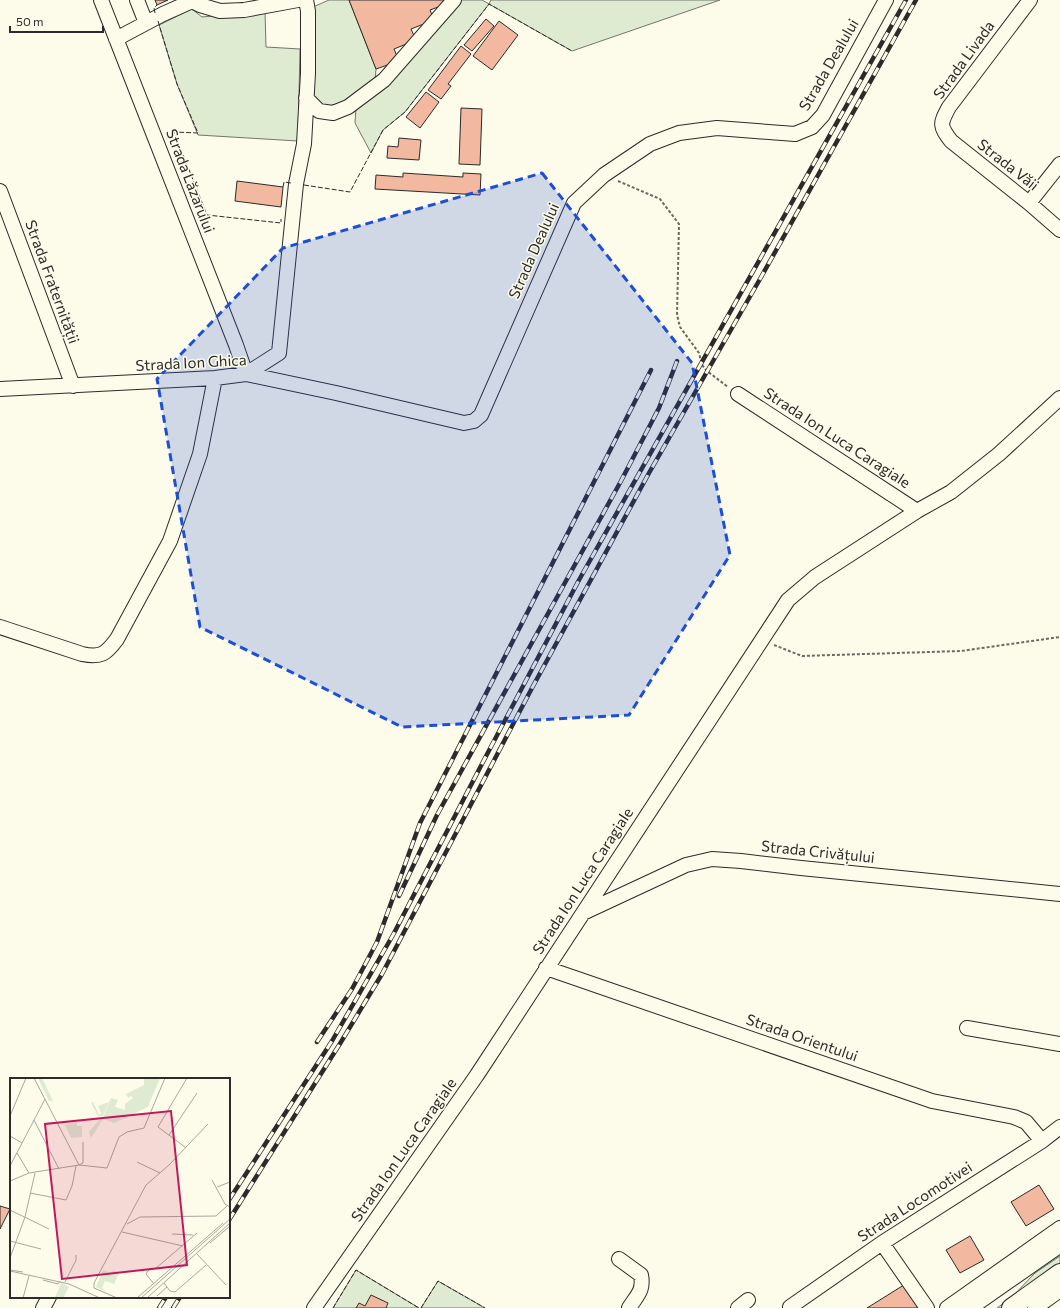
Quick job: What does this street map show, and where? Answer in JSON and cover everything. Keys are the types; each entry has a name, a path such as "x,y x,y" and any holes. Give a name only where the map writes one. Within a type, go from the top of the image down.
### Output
{"main road":[{"path":"967,1308 1060,1243"},
{"path":"1011,1308 1060,1273"}],"street":[{"name":"Strada Lăzarului","path":"101,0 246,374"},
{"path":"137,0 146,23"},
{"path":"116,39 193,0 200,5 220,11 244,10 298,0"},
{"path":"246,374 280,354 296,184 304,144 308,73 308,11 306,0"},
{"path":"306,98 319,111 333,113 348,107 384,80 454,0"},
{"name":"Strada Dealului","path":"474,420 482,415 574,203 604,175 650,144 678,133 717,128 795,134 812,127 823,115 886,0"},
{"name":"Strada Livada","path":"942,121 958,94 1030,0"},
{"name":"Strada Văii","path":"942,121 943,130 951,141 1060,230"},
{"path":"1028,203 1060,164"},
{"name":"Strada Fraternității","path":"0,190 73,386"},
{"name":"Strada Ion Ghica","path":"0,389 215,378 246,374 464,423 474,420"},
{"path":"0,627 82,654 94,656 103,654 117,639 170,541 200,454 215,378"},
{"name":"Strada Ion Luca Caragiale","path":"738,394 917,512"},
{"name":"Strada Ion Luca Caragiale","path":"314,1308 477,1074 788,600 815,577 951,492 999,454 1060,398"},
{"name":"Strada Crivățului","path":"582,913 686,865 712,859 1060,894"},
{"name":"Strada Orientului","path":"546,968 932,1101 1014,1117 1026,1122 1042,1141"},
{"path":"967,1028 1060,1044"},
{"name":"Strada Locomotivei","path":"790,1307 882,1243 1042,1141 1060,1127"},
{"path":"946,1308 1060,1228"},
{"path":"882,1243 927,1308"},
{"path":"619,1259 640,1275 643,1283 641,1290 629,1308"},
{"path":"1035,1308 1060,1290"},
{"path":"43,1308 48,1298"}],"path":[{"path":"604,175 660,199 679,224 677,315 680,327 700,354 702,365 707,371 738,394"},
{"path":"761,640 802,656 961,651 1060,638"}],"highlighted area":[{"path":"542,173 692,363 730,555 629,715 402,727 200,627 157,379 283,248"}],"green space":[{"path":"329,0 349,0 376,69 375,81 343,105 325,106 314,98 313,7"},
{"path":"460,0 482,0 489,4 405,112 383,130 371,153 355,123 356,107"},
{"path":"491,0 720,0 572,51 489,4"},
{"path":"192,9 202,17 265,11 266,47 300,49 298,141 198,135 177,84 159,25"},
{"path":"1060,1256 1060,1266 1004,1308 997,1308 1011,1298 1035,1273"},
{"path":"356,1270 419,1308 333,1308"},
{"path":"438,1281 485,1308 421,1308"}],"building":[{"path":"155,0 168,0 157,5"},
{"path":"349,0 448,0 449,3 430,10 434,20 411,29 416,40 394,49 399,61 376,69"},
{"path":"486,19 494,26 472,51 464,45"},
{"path":"499,21 518,35 492,70 473,56"},
{"path":"461,46 471,54 448,84 451,86 441,99 428,90"},
{"path":"426,92 439,102 420,128 406,117"},
{"path":"461,108 482,109 480,165 459,164"},
{"path":"399,138 421,140 419,160 387,158 388,146 398,147"},
{"path":"403,173 463,177 463,173 481,174 480,195 375,189 376,175 403,177"},
{"path":"237,181 283,187 281,207 235,201"},
{"path":"1039,1185 1054,1209 1026,1226 1011,1202"},
{"path":"0,1206 10,1209 0,1229"},
{"path":"970,1236 984,1260 960,1273 946,1250"},
{"path":"907,1283 921,1308 867,1308"},
{"path":"371,1295 388,1303 386,1308 356,1308 359,1303 365,1306"}],"railway":[{"path":"230,1198 332,1041 393,935 579,580 906,0"},
{"path":"230,1218 382,974 532,688 649,473 760,279 916,0"},
{"path":"399,896 437,815 621,481 659,408 677,361"},
{"path":"317,1042 352,989 377,942 420,823 651,370"},
{"path":"159,1308 165,1298"},
{"path":"173,1308 179,1298"}],"fence":[{"path":"304,185 350,192 383,130 405,112 489,4 572,51"},
{"path":"155,13 154,8 157,5"},
{"path":"158,21 177,84 198,133 174,132 207,215 281,223 281,219"},
{"path":"283,187 284,182 291,183"},
{"path":"333,1308 356,1270 419,1308"},
{"path":"421,1308 438,1281 485,1308"}]}
